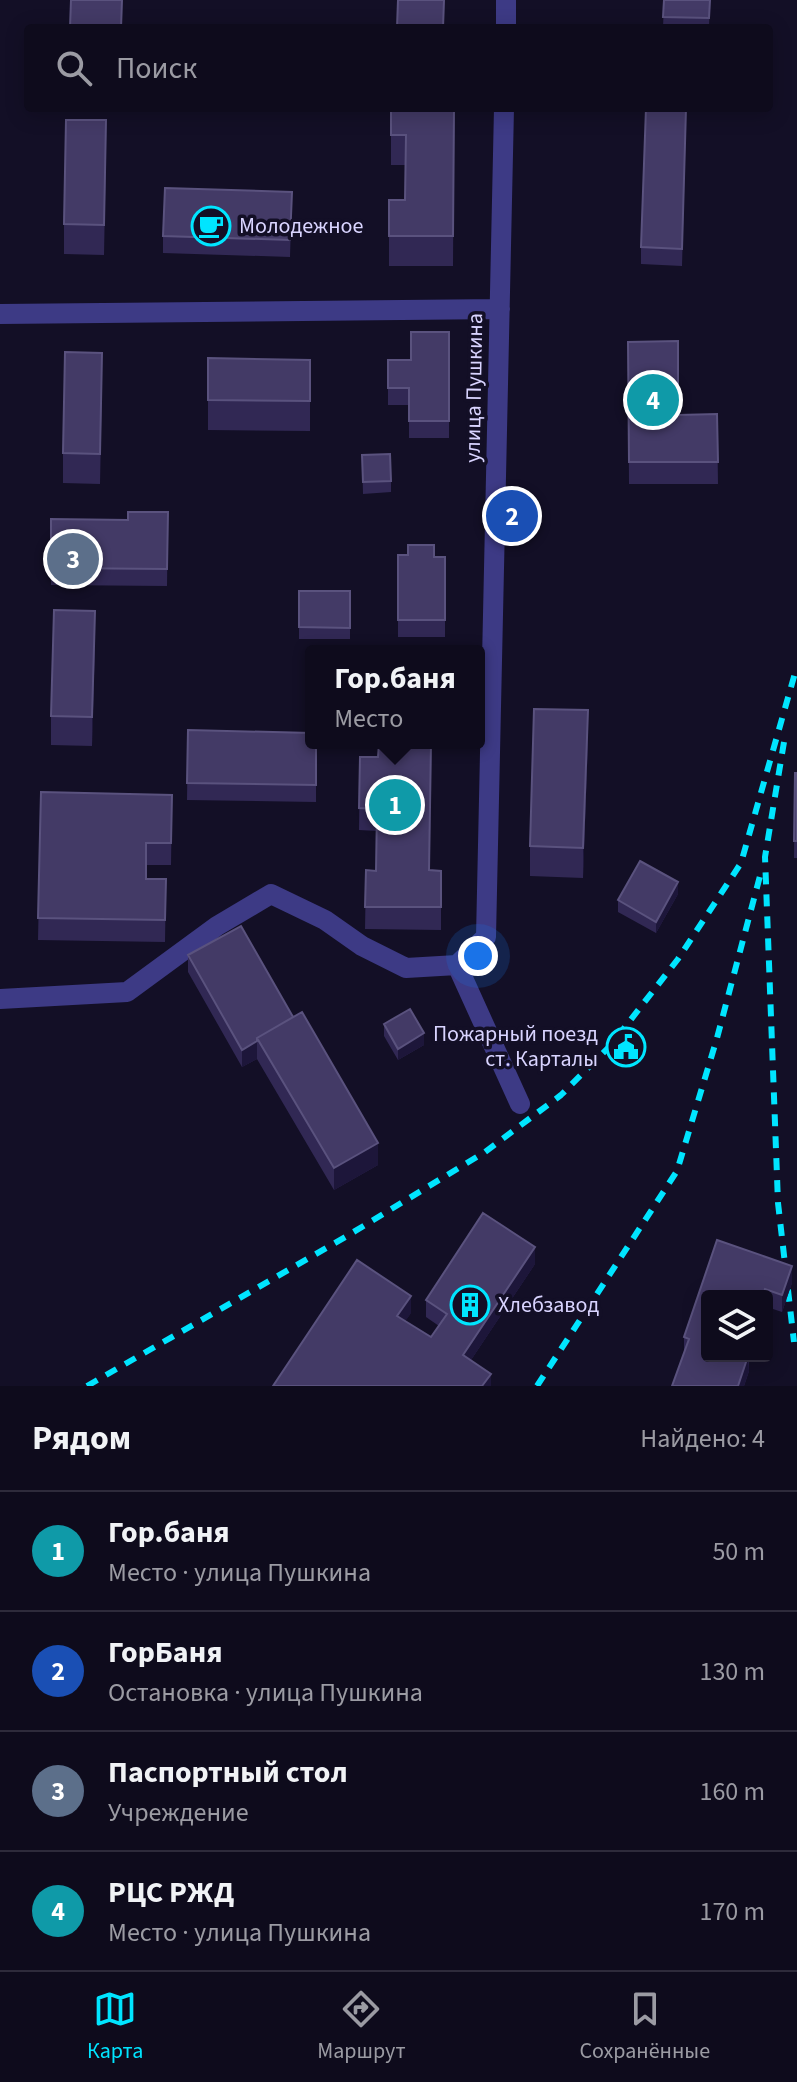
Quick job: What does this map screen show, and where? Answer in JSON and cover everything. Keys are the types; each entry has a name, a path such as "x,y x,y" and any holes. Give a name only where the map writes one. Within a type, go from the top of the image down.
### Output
{"street":[{"path":"506,0 506,24"},
{"name":"улица Пушкина","path":"457,965 486,937 504,112"},
{"path":"0,314 500,309"},
{"path":"0,999 127,992 217,926 271,894 325,920 362,946 406,968 457,965 520,1104"}],"building":[{"path":"71,0 122,0 121,24 70,24"},
{"path":"398,0 444,0 443,24 397,24"},
{"path":"664,0 710,0 709,18 663,17"},
{"path":"391,112 454,112 453,236 389,236 389,200 405,200 406,135 391,135"},
{"path":"646,112 686,112 682,249 641,247"},
{"path":"66,120 106,120 104,225 64,224"},
{"path":"165,188 292,192 290,240 163,236"},
{"path":"411,332 449,332 449,421 409,421 409,388 388,388 388,360 411,360"},
{"path":"678,341 678,415 717,414 718,462 629,462 628,342"},
{"path":"65,352 102,353 100,454 63,453"},
{"path":"208,358 310,360 310,401 208,400"},
{"path":"390,454 391,481 363,482 362,455"},
{"path":"128,512 168,512 167,569 51,568 51,519 128,520"},
{"path":"408,545 434,545 434,557 445,557 445,620 398,620 398,555 408,555"},
{"path":"299,591 350,591 350,628 299,627"},
{"path":"54,610 95,611 92,717 51,716"},
{"path":"534,709 588,710 583,848 530,846"},
{"path":"188,730 305,733 305,749 316,749 316,785 187,783"},
{"path":"379,749 431,749 429,870 441,871 441,907 365,907 366,870 376,871 377,809 359,808 360,757 378,757"},
{"path":"797,773 797,841 794,841"},
{"path":"41,792 172,795 171,843 146,843 146,879 166,879 165,920 38,918"},
{"path":"640,861 678,882 656,922 618,900"},
{"path":"241,926 293,1017 242,1050 188,955"},
{"path":"410,1009 424,1033 398,1049 384,1024"},
{"path":"302,1012 378,1143 334,1168 257,1038"},
{"name":"Хлебзавод","path":"483,1213 535,1247 463,1355 491,1374 482,1386 273,1386 357,1260 411,1296 397,1316 431,1337 447,1314 426,1300"},
{"path":"717,1240 792,1266 782,1295 765,1289 701,1290 701,1362 746,1362 738,1386 672,1386 689,1339 684,1337"}],"railway":[{"path":"87,1386 347,1236 485,1152 561,1095 611,1045 678,959 741,863 797,666"},
{"path":"784,742 765,857 778,1203 794,1342"},
{"path":"537,1386 677,1171 717,1038 760,876"}],"place":[{"name":"Молодежное","path":"211,226"},
{"name":"РЦС РЖД","path":"653,400"},
{"name":"ГорБаня","path":"512,516"},
{"name":"Паспортный стол","path":"73,559"},
{"name":"Гор.баня","path":"395,805"},
{"name":"Пожарный поезд ст. Карталы","path":"626,1047"},
{"name":"Хлебзавод","path":"470,1305"}]}
